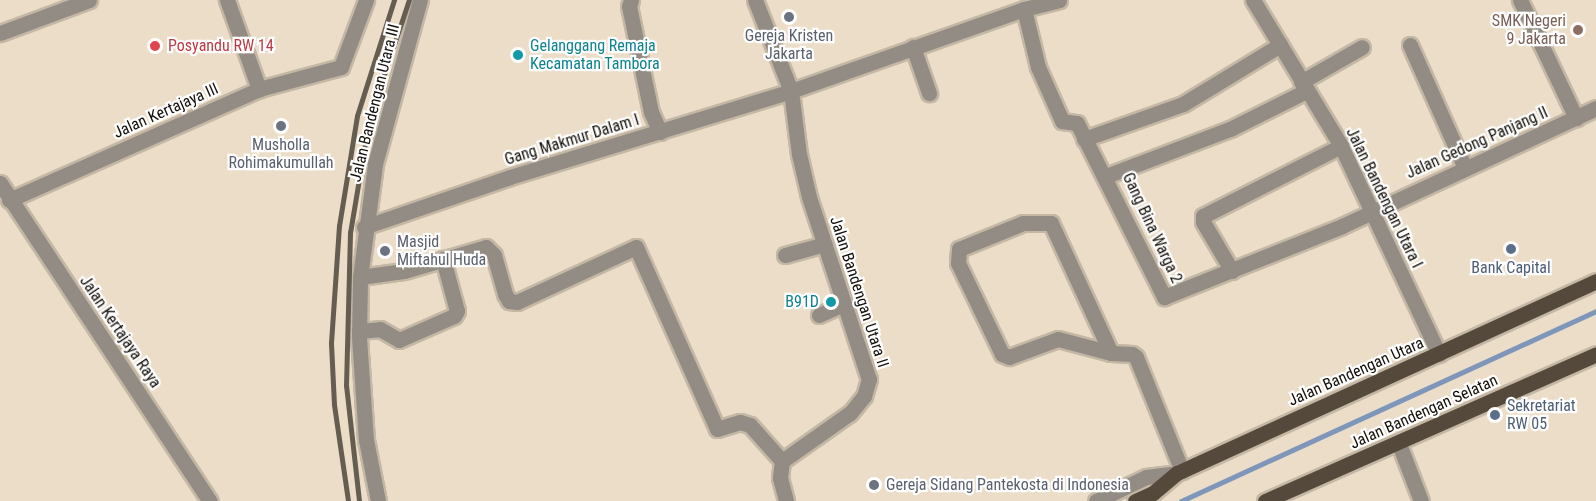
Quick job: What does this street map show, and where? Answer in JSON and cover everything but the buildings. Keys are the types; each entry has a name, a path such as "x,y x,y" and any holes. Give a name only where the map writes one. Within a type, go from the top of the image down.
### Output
{"main road":[{"name":"Jalan Bandengan Utara","path":"1135,501 1153,493 1180,472 1596,281"},
{"name":"Jalan Bandengan Selatan","path":"1265,501 1400,444 1596,354"}],"street":[{"path":"0,33 89,0"},
{"path":"228,0 259,89"},
{"name":"Jalan Kertajaya III","path":"9,200 259,89 341,67 366,0"},
{"name":"Jalan Bandengan Utara III","path":"378,501 366,440 359,331 364,227 375,164 420,0"},
{"path":"631,0 629,6 651,112 660,132"},
{"name":"Jalan Bandengan Utara II","path":"755,0 791,92 799,154 868,379 864,396 849,413 782,461"},
{"path":"791,92 913,47 1024,9 1059,0"},
{"name":"Jalan Bandengan Utara I","path":"1253,0 1341,146 1438,354"},
{"path":"1520,0 1576,118"},
{"path":"1024,9 1038,67 1062,122 1077,123 1106,176"},
{"path":"1084,139 1183,104 1281,45"},
{"path":"1410,45 1465,168"},
{"path":"913,47 929,93"},
{"name":"Gang Bina Warga 2","path":"1232,271 1164,297 1106,176 1230,129 1303,86 1362,47"},
{"name":"Gang Makmur Dalam I","path":"364,227 791,92"},
{"name":"Jalan Gedong Panjang II","path":"1232,271 1596,108"},
{"path":"1232,271 1203,222 1203,216 1341,146"},
{"name":"Jalan Kertajaya Raya","path":"0,183 9,200 210,501"},
{"path":"1096,501 1146,477 1180,472 1136,357 1111,353 1058,339 1009,357 1002,354 958,263 959,249 1023,223 1051,223 1111,353"},
{"path":"785,255 825,244"},
{"path":"360,277 404,271 486,246 494,255 505,294 509,301 517,302 633,248 640,249 717,429 740,422 750,425 782,461 780,478 786,501"},
{"path":"359,331 380,329 399,340 454,316 457,311 443,259"},
{"path":"819,315 844,304"},
{"path":"1400,444 1421,501"}],"waterway":[{"path":"1181,501 1596,311"}],"railway":[{"path":"348,501 334,405 331,343 339,226 357,116 394,0"},
{"path":"359,501 346,386 350,233 369,120 409,0"}],"place":[{"name":"Gereja Kristen Jakarta","path":"789,17"},
{"name":"SMK Negeri 9 Jakarta","path":"1578,30"},
{"name":"Posyandu RW 14","path":"155,46"},
{"name":"Gelanggang Remaja Kecamatan Tambora","path":"518,55"},
{"name":"Musholla Rohimakumullah","path":"281,126"},
{"name":"Bank Capital","path":"1511,249"},
{"name":"Masjid Miftahul Huda","path":"385,251"},
{"name":"B91D","path":"831,302"},
{"name":"Sekretariat RW 05","path":"1495,415"},
{"name":"Gereja Sidang Pantekosta di Indonesia","path":"874,485"}]}
